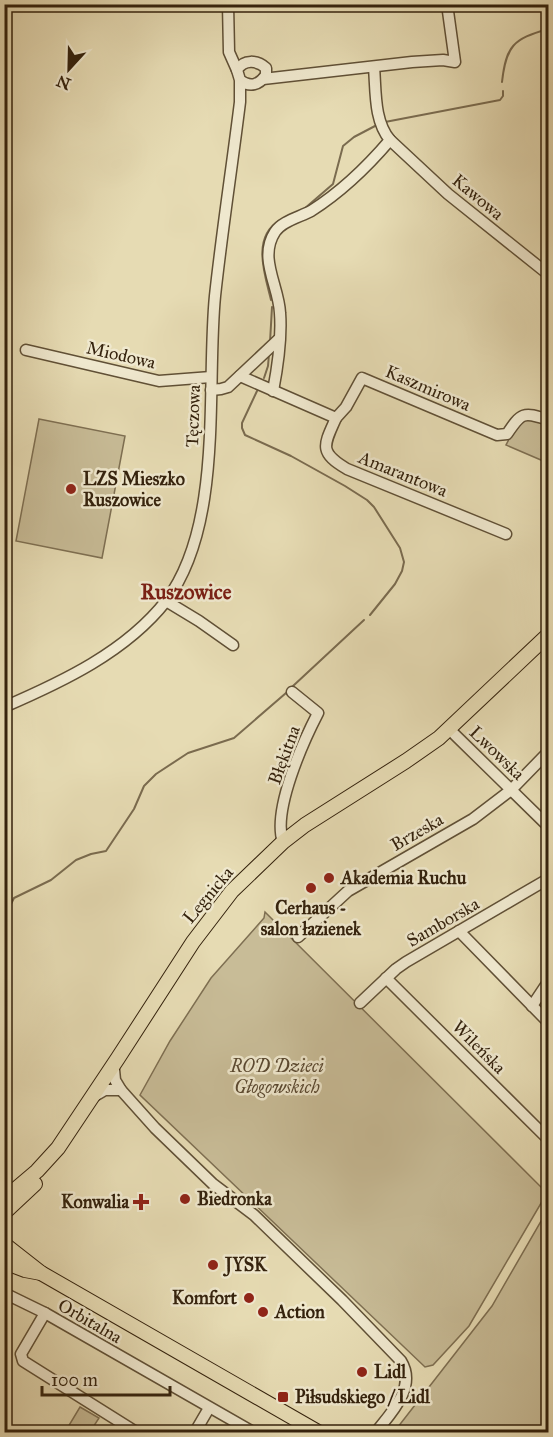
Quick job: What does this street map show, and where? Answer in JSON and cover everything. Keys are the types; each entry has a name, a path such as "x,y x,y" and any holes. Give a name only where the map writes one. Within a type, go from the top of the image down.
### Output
{"main road":[{"name":"Legnicka","path":"4,1198 51,1157 116,1064 187,950 211,916 246,876 283,842 313,820 362,790 419,764 549,637"},
{"name":"Legnicka","path":"4,1213 62,1156 105,1090 116,1064"},
{"path":"4,1244 35,1266 41,1273"},
{"path":"4,1262 41,1273 318,1432"}],"street":[{"path":"228,4 229,52 238,75 252,85"},
{"name":"Tęczowa","path":"240,102 252,85 265,75 443,60 455,62 447,4"},
{"name":"Tęczowa","path":"4,707 58,683 110,652 140,628 166,601 184,569 197,531 208,458 215,297 240,102 238,75 241,65 254,62 261,64 265,75"},
{"path":"273,391 280,348 280,307 268,255 274,233 282,225 310,211 351,180 390,140 381,127 378,115 374,67"},
{"name":"Kawowa","path":"390,140 448,194 549,274"},
{"path":"211,390 228,387 279,339"},
{"name":"Miodowa","path":"26,350 159,381 211,377"},
{"path":"240,376 336,418"},
{"name":"Kaszmirowa","path":"336,418 346,407 362,378 498,435 507,434 515,420 521,416 535,416 549,420"},
{"name":"Amarantowa","path":"336,418 325,447 329,457 335,462 506,534"},
{"path":"166,601 200,621 233,645"},
{"name":"Błękitna","path":"283,842 279,824 290,783 305,738 318,713 292,692"},
{"name":"Lwowska","path":"452,732 549,826"},
{"name":"Brzeska","path":"298,936 348,891 473,819 511,790 549,752"},
{"name":"Samborska","path":"360,1003 406,962 549,879"},
{"path":"459,931 549,1022"},
{"name":"Wileńska","path":"386,978 547,1134"},
{"path":"532,1006 549,982"},
{"path":"116,1064 115,1080 121,1090 166,1139 213,1184 254,1215 401,1361 407,1374 406,1387 376,1432"},
{"path":"91,1098 105,1090 121,1090"},
{"name":"Orbitalna","path":"4,1293 45,1313 253,1432"},
{"path":"45,1313 21,1354 23,1361 136,1432"},
{"path":"195,1432 209,1408"}],"green space":[{"name":"LZS Mieszko Ruszowice","path":"39,419 125,436 102,558 16,541"},
{"path":"528,419 548,425 548,463 506,445 517,424"},
{"name":"ROD Dzieci Głogowskich","path":"265,912 547,1193 469,1326 433,1365 425,1367 140,1095 170,1041 211,978 264,918"},
{"path":"548,1209 548,1432 394,1432 492,1306"},
{"path":"80,1407 99,1418 90,1432 65,1432"}],"waterway":[{"path":"502,82 506,60 513,46 527,36 548,29"},
{"path":"385,122 500,100 503,91"},
{"path":"304,209 333,184 343,146 354,137 375,126"},
{"path":"271,300 262,257 263,246 271,227 280,220"},
{"path":"270,342 272,307"},
{"path":"264,378 269,354"},
{"path":"257,391 242,423 245,435 291,456 367,500 374,507 400,548 404,562 402,571 395,584 370,615"},
{"path":"293,686 364,620"},
{"path":"4,959 11,904 14,898 51,880 76,860 106,851 134,809 144,786 156,774 188,753 234,738 286,693"}],"place":[{"name":"LZS Mieszko Ruszowice","path":"71,489"},
{"name":"Akademia Ruchu","path":"329,878"},
{"name":"Cerhaus - salon łazienek","path":"311,888"},
{"name":"Biedronka","path":"185,1199"},
{"name":"Konwalia","path":"141,1202"},
{"name":"JYSK","path":"213,1265"},
{"name":"Komfort","path":"249,1298"},
{"name":"Action","path":"263,1312"},
{"name":"Lidl","path":"362,1372"},
{"name":"Piłsudskiego / Lidl","path":"283,1397"}],"district":[{"name":"Ruszowice","path":"186,592"}]}
